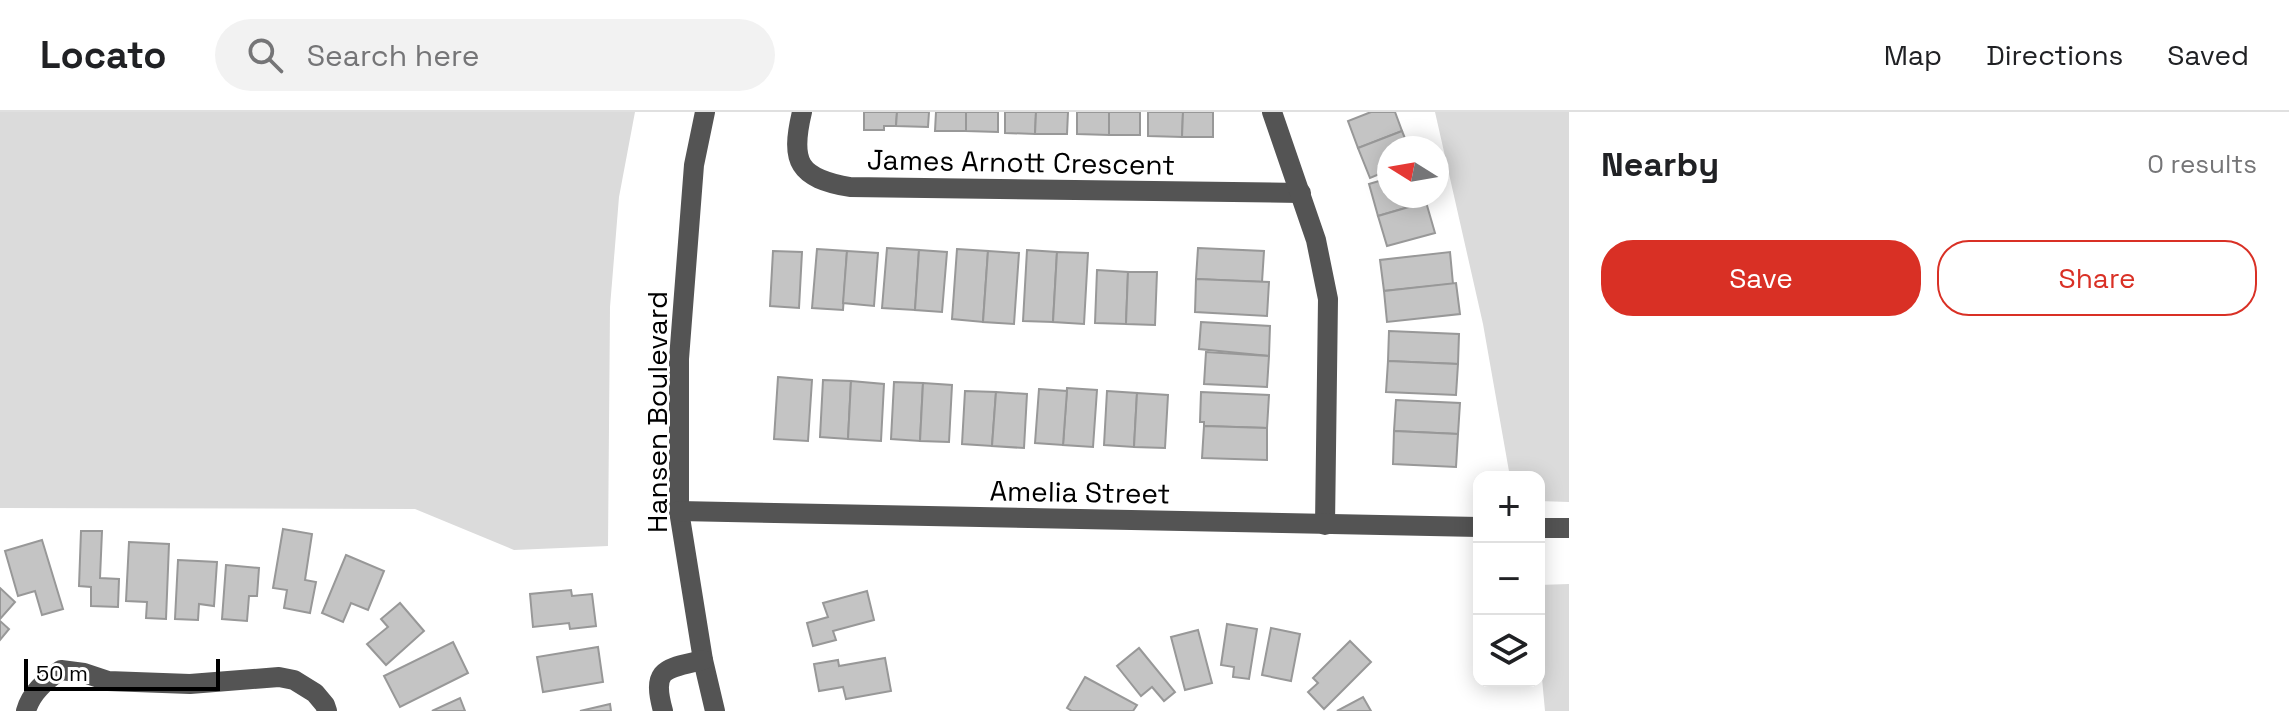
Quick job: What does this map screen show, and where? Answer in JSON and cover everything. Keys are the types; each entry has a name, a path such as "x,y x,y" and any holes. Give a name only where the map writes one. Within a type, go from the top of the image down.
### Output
{"street":[{"name":"Hansen Boulevard","path":"705,112 694,165 679,359 679,511 703,660 715,711"},
{"name":"James Arnott Crescent","path":"802,112 797,133 797,158 804,169 823,183 850,187 1301,193"},
{"path":"1272,112 1316,240 1328,299 1325,525"},
{"name":"Amelia Street","path":"679,511 1473,527"},
{"path":"1545,528 1569,528"},
{"path":"663,711 657,691 659,679 667,669 703,660"},
{"path":"26,711 30,699 61,670 108,681 190,684 279,677 294,680 315,693 327,711"}],"shaded area":[{"path":"0,112 635,112 619,197 610,307 608,546 514,550 415,509 0,508"},
{"path":"1435,112 1569,112 1569,502 1545,501 1545,471 1509,471 1483,324 1449,174 1449,136 1440,136"},
{"path":"1569,584 1569,711 1545,711 1545,585"}],"building":[{"path":"864,112 897,112 896,126 884,126 884,130 864,130"},
{"path":"897,112 929,112 928,127 896,126"},
{"path":"936,112 966,112 966,131 935,131"},
{"path":"966,112 998,112 998,132 966,131"},
{"path":"1005,112 1036,112 1035,134 1005,133"},
{"path":"1036,112 1068,112 1067,134 1035,134"},
{"path":"1077,112 1109,112 1109,135 1077,134"},
{"path":"1109,112 1140,112 1140,135 1109,135"},
{"path":"1148,112 1183,112 1182,137 1148,136"},
{"path":"1183,112 1213,112 1213,137 1182,137"},
{"path":"1371,112 1395,112 1402,131 1377,136 1377,141 1358,148 1348,121"},
{"path":"1377,141 1377,175 1370,178 1358,148"},
{"path":"1377,182 1377,208 1405,208 1378,216 1369,184"},
{"path":"1405,208 1428,208 1435,233 1387,246 1378,216"},
{"path":"887,248 919,250 915,310 882,308"},
{"path":"1198,248 1264,251 1262,282 1196,279"},
{"path":"817,249 847,251 843,310 812,308"},
{"path":"957,249 988,251 983,322 952,319"},
{"path":"919,250 947,252 942,312 915,310"},
{"path":"1027,250 1057,252 1053,322 1023,321"},
{"path":"773,251 802,252 799,308 770,306"},
{"path":"847,251 878,253 874,306 843,303"},
{"path":"988,251 1019,253 1014,324 983,322"},
{"path":"1057,252 1088,253 1084,324 1053,322"},
{"path":"1450,252 1453,284 1384,291 1380,260"},
{"path":"1097,270 1128,272 1126,324 1095,323"},
{"path":"1128,272 1157,272 1155,325 1126,324"},
{"path":"1196,279 1269,282 1267,316 1195,312"},
{"path":"1456,283 1460,314 1387,322 1384,291"},
{"path":"1201,322 1270,326 1269,356 1199,349"},
{"path":"1389,331 1459,334 1458,364 1388,361"},
{"path":"1206,352 1269,356 1267,387 1204,384"},
{"path":"1388,361 1458,364 1456,395 1386,392"},
{"path":"778,377 812,380 808,441 774,439"},
{"path":"823,380 851,381 848,439 820,437"},
{"path":"851,381 884,384 881,441 848,439"},
{"path":"894,382 923,383 920,441 891,439"},
{"path":"923,383 952,385 949,442 920,441"},
{"path":"1067,388 1097,390 1093,447 1063,445"},
{"path":"1039,389 1067,391 1063,445 1035,443"},
{"path":"965,391 996,392 992,446 962,444"},
{"path":"1107,391 1137,393 1134,447 1104,445"},
{"path":"996,392 1027,394 1024,448 992,446"},
{"path":"1201,392 1269,395 1267,428 1204,426 1204,422 1200,422"},
{"path":"1137,393 1168,395 1165,448 1134,447"},
{"path":"1396,400 1460,403 1458,434 1394,431"},
{"path":"1204,426 1267,428 1267,460 1202,458"},
{"path":"1394,431 1458,434 1456,467 1393,464"},
{"path":"283,529 312,534 305,580 316,582 310,613 284,608 287,590 273,588"},
{"path":"81,531 102,531 100,578 119,579 118,607 91,606 91,587 79,586"},
{"path":"42,540 63,609 42,615 35,591 18,596 5,551"},
{"path":"129,542 169,544 166,619 146,618 147,602 126,601"},
{"path":"346,555 384,571 368,610 351,603 343,622 322,613"},
{"path":"178,560 217,562 214,606 199,604 198,620 175,619"},
{"path":"226,565 259,568 257,596 249,596 247,621 222,619"},
{"path":"0,588 15,602 0,619"},
{"path":"571,590 572,596 592,594 596,626 570,629 569,623 533,627 530,594"},
{"path":"867,591 874,620 833,631 836,640 813,646 807,623 828,617 823,603"},
{"path":"400,603 424,631 386,665 367,644 388,627 381,619"},
{"path":"0,621 9,629 0,640"},
{"path":"1227,624 1257,629 1249,679 1233,677 1234,667 1221,665"},
{"path":"1271,628 1300,634 1291,681 1262,675"},
{"path":"1198,630 1212,683 1185,690 1171,637"},
{"path":"1350,641 1371,662 1324,709 1308,692 1318,683 1313,678"},
{"path":"453,642 468,673 400,707 384,676"},
{"path":"598,647 603,682 543,692 537,657"},
{"path":"1139,648 1175,692 1164,701 1152,687 1141,696 1117,666"},
{"path":"885,658 891,691 846,699 843,687 819,691 814,664 838,660 839,666"},
{"path":"1085,677 1137,705 1133,711 1072,711 1067,708"},
{"path":"1363,697 1371,711 1337,711"},
{"path":"460,698 465,711 432,711"},
{"path":"610,704 611,711 580,711"}]}
